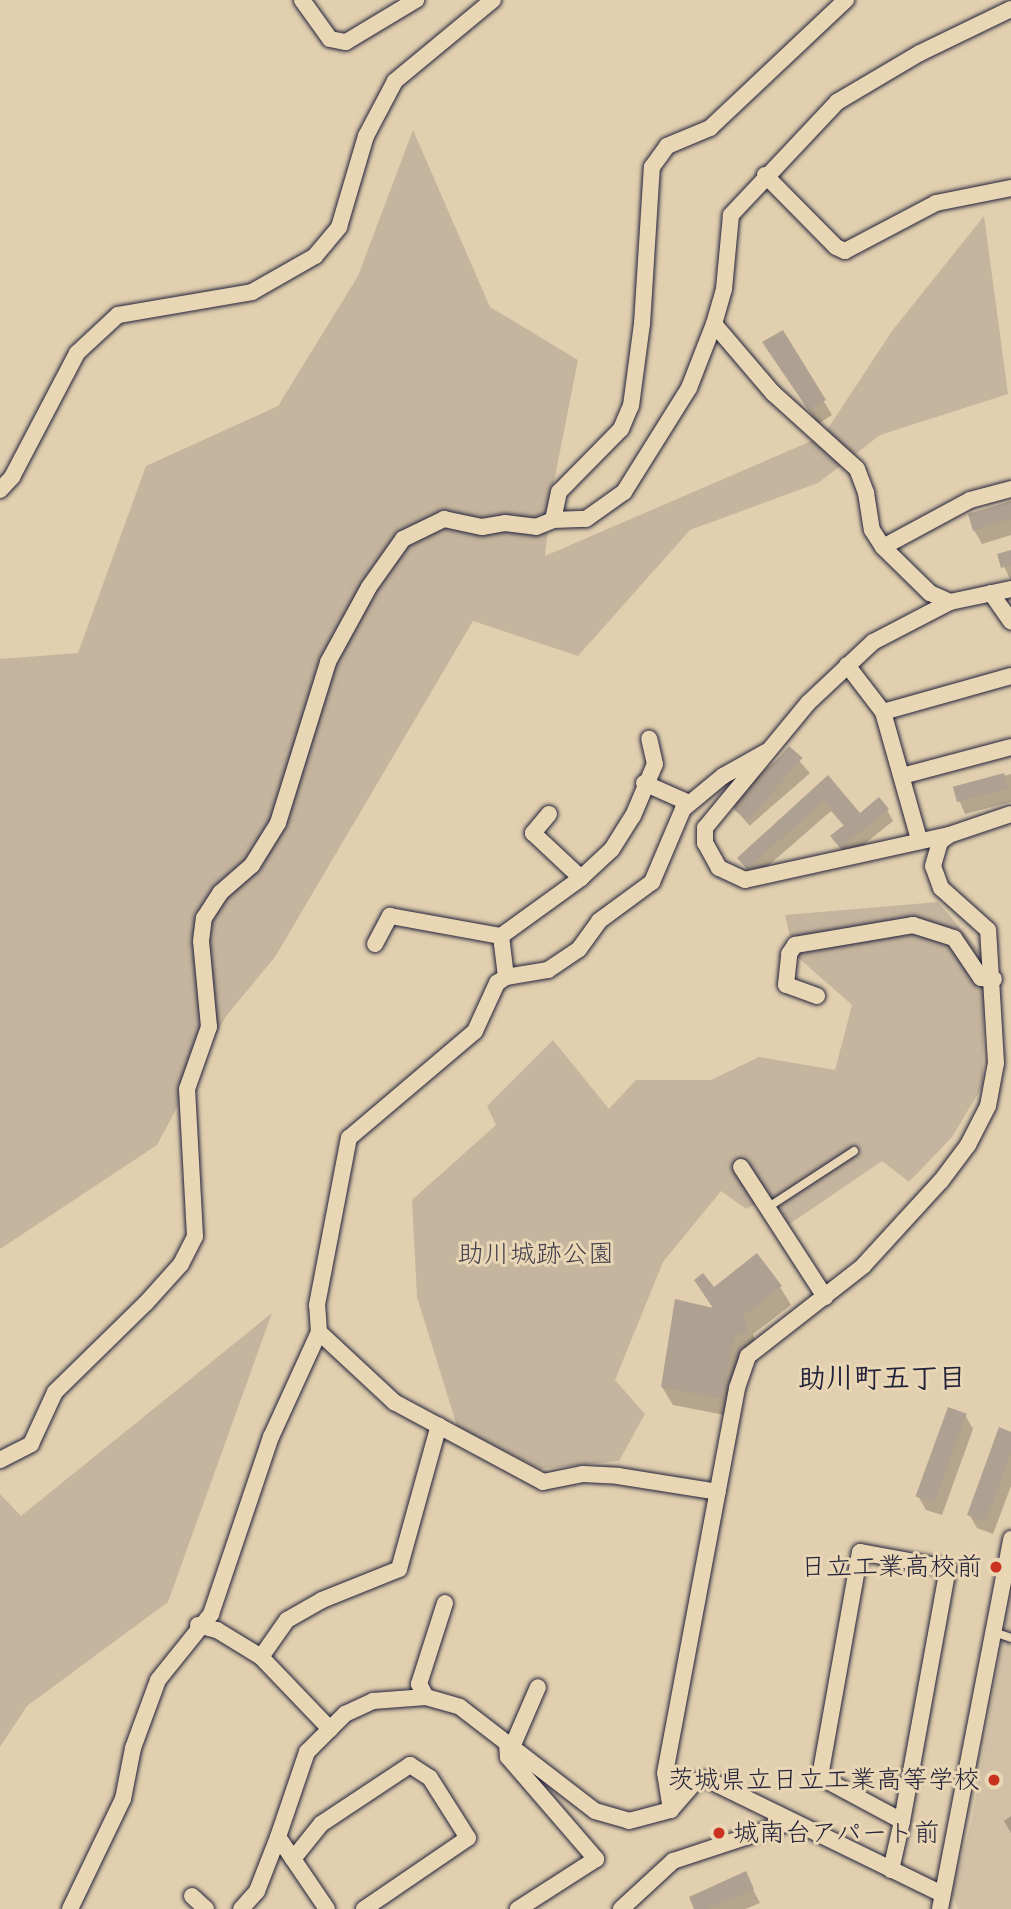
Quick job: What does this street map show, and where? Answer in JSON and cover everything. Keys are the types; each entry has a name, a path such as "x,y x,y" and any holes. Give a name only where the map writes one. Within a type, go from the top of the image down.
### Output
{"street":[{"path":"302,0 330,39 346,42 416,0"},
{"path":"0,489 12,477 77,353 118,315 253,292 315,256 339,227 366,136 395,81 493,0"},
{"path":"553,520 559,492 621,429 631,406 652,167 667,146 710,128 846,0"},
{"path":"0,1460 31,1444 55,1392 146,1303 181,1264 194,1236 187,1088 209,1027 201,941 204,918 220,893 252,865 278,823 328,662 369,587 403,539 444,519 482,527 505,523 536,527 553,520 586,519 624,492 689,388 714,324 724,289 731,215 765,175 837,102 920,53 1011,9"},
{"path":"765,175 836,247 845,251 936,203 1011,188"},
{"path":"714,324 774,393 857,469 866,493 872,530 883,547 930,593 950,602"},
{"path":"883,547 970,500 1011,489"},
{"path":"1011,589 950,602 898,627 847,665 766,752 705,828 710,856 731,876 760,879 919,839 949,835 1011,814"},
{"path":"991,593 1011,622"},
{"path":"847,665 883,712 919,839"},
{"path":"883,712 1011,676"},
{"path":"375,944 390,916 501,936 581,878 612,849 633,816 644,783 655,764 649,739"},
{"path":"902,776 1011,747"},
{"path":"70,1909 123,1799 133,1748 158,1680 198,1625 211,1614 271,1437 319,1332 317,1305 349,1138 475,1031 497,983 506,976 548,970 579,948 599,921 652,881 689,803 766,752"},
{"path":"644,783 689,803"},
{"path":"549,814 533,833 581,878"},
{"path":"671,1810 665,1773 737,1388 748,1356 863,1266 968,1145 988,1105 996,1063 988,930 951,898 935,877 934,855 949,835"},
{"path":"817,996 786,985 789,954 795,945 913,925 954,938 981,978 993,979"},
{"path":"501,936 506,976"},
{"path":"741,1167 825,1297"},
{"path":"319,1332 394,1402 543,1482 583,1475 618,1476 718,1492"},
{"path":"261,1657 288,1620 322,1600 399,1569 439,1425"},
{"path":"241,1909 257,1891 307,1752 345,1714 373,1701 426,1697 460,1706 595,1811 629,1821 671,1810 695,1782 706,1779 891,1870 940,1901 1011,1539"},
{"path":"891,1870 902,1821 948,1568 860,1552 820,1777 902,1821"},
{"path":"426,1697 419,1684 445,1603"},
{"path":"198,1625 217,1630 261,1657 330,1729"},
{"path":"518,1909 596,1859 508,1757 510,1745 538,1686"},
{"path":"293,1859 321,1824 411,1765 430,1778 468,1838 364,1909"},
{"path":"621,1909 673,1861 791,1822"},
{"path":"278,1837 327,1909"},
{"path":"192,1896 206,1909"}],"lane":[{"path":"767,1208 854,1151"},
{"path":"994,1632 1011,1638"}],"shaded area":[{"name":"茨城県立日立工業高等学校","path":"1011,1587 1011,1909 958,1909 952,1893 972,1820"}],"green space":[{"path":"413,130 490,307 578,360 553,487 545,556 823,436 892,331 984,216 1008,394 880,435 818,483 690,530 578,656 473,621 275,957 226,1016 157,1145 0,1249 0,659 78,653 146,466 278,406 358,276"},
{"name":"助川城跡公園","path":"938,902 984,956 983,1085 952,1137 909,1182 882,1161 775,1234 757,1203 746,1209 721,1191 663,1262 615,1380 645,1414 619,1461 540,1469 457,1426 417,1297 412,1200 496,1125 487,1106 553,1040 609,1109 636,1080 711,1080 759,1057 835,1070 852,1005 794,954 785,915"},
{"path":"272,1313 168,1602 27,1706 0,1747 0,1494 21,1516"}],"building":[{"path":"783,330 826,400 809,411 762,342"},
{"path":"1011,501 1011,519 973,531 968,514"},
{"path":"1011,550 1011,565 1001,568 997,554"},
{"path":"789,746 803,758 747,821 734,809"},
{"path":"1004,773 1008,788 957,802 953,787"},
{"path":"828,775 860,813 879,797 889,809 840,848 830,836 844,825 824,801 747,869 737,858"},
{"path":"757,1253 782,1286 743,1315 748,1331 735,1337 721,1399 661,1387 675,1299 713,1308 694,1280 703,1273 714,1287"},
{"path":"948,1407 967,1414 934,1503 916,1496"},
{"path":"999,1427 1011,1432 1011,1453 986,1521 967,1515"},
{"path":"746,1871 754,1889 708,1909 694,1909 689,1897"}],"place":[{"name":"日立工業高校前","path":"996,1567"},
{"name":"茨城県立日立工業高等学校","path":"994,1780"},
{"name":"城南台アパート前","path":"719,1833"}],"district":[{"name":"助川町五丁目","path":"882,1378"}]}
